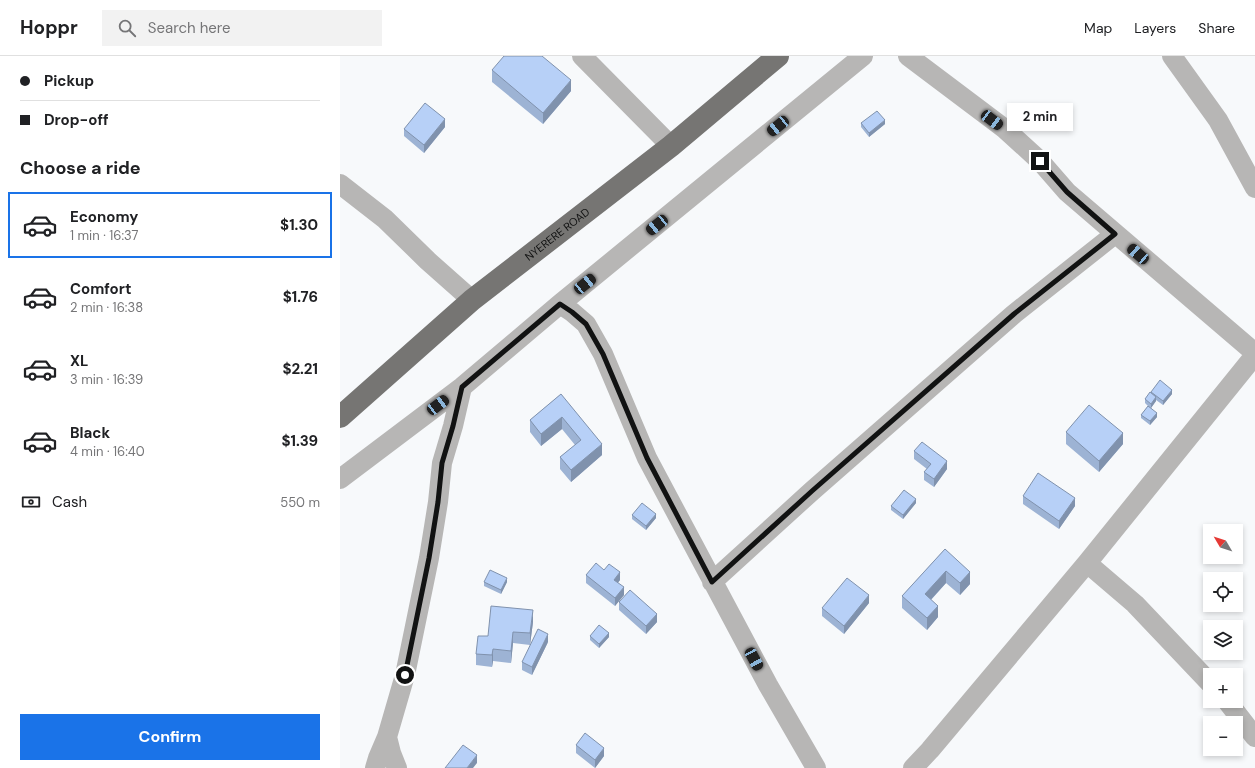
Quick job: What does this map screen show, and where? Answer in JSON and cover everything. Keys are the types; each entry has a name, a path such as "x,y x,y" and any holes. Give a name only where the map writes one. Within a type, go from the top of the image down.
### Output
{"highway":[{"name":"NYERERE ROAD","path":"340,417 472,300 671,146 778,56"}],"street":[{"path":"582,56 671,146"},
{"path":"340,479 462,387 560,304 863,56"},
{"path":"908,56 1004,129 1040,161 1067,192 1255,354 929,759 913,768"},
{"path":"1172,56 1218,120 1255,188"},
{"path":"340,184 385,220 472,300"},
{"path":"712,582 812,491 1014,314 1115,234"},
{"path":"560,304 586,324 603,354 647,458 768,685 816,768"},
{"path":"375,768 387,737 405,675 429,558 438,502 442,463 453,426 462,387"},
{"path":"1087,563 1135,604 1203,676"},
{"path":"1232,708 1255,737"},
{"path":"387,737 397,768"}],"building":[{"path":"504,56 542,56 571,80 543,113 492,70"},
{"path":"425,103 445,119 424,145 404,129"},
{"path":"877,111 885,120 869,133 861,123"},
{"path":"1160,380 1172,390 1163,401 1151,392"},
{"path":"1150,392 1156,397 1151,404 1145,399"},
{"path":"561,394 602,444 571,470 560,457 581,440 562,417 541,434 530,420"},
{"path":"1089,405 1123,433 1099,461 1066,432"},
{"path":"1148,406 1157,413 1150,421 1141,415"},
{"path":"922,442 947,461 934,479 924,472 931,464 914,451"},
{"path":"1038,473 1075,498 1059,521 1023,496"},
{"path":"904,490 916,499 903,515 891,506"},
{"path":"642,503 656,514 646,526 632,515"},
{"path":"945,549 970,572 960,583 946,571 925,594 938,606 927,618 902,596"},
{"path":"596,563 604,570 609,564 620,572 614,580 624,587 615,598 586,575"},
{"path":"490,570 507,578 501,590 484,582"},
{"path":"847,578 869,595 844,626 822,608"},
{"path":"630,590 657,614 646,626 619,602"},
{"path":"491,606 533,610 530,633 513,632 511,651 493,649 492,655 476,654 478,636 488,636"},
{"path":"599,625 609,633 599,644 590,636"},
{"path":"538,629 548,634 532,667 522,662"},
{"path":"585,733 604,748 595,760 576,745"},
{"path":"463,745 477,755 467,768 445,768"}],"route":[{"path":"405,675 429,558 438,502 442,463 453,426 462,387 560,304 586,324 603,354 647,458 712,582 812,491 1014,314 1115,234 1067,192 1040,161"}]}
